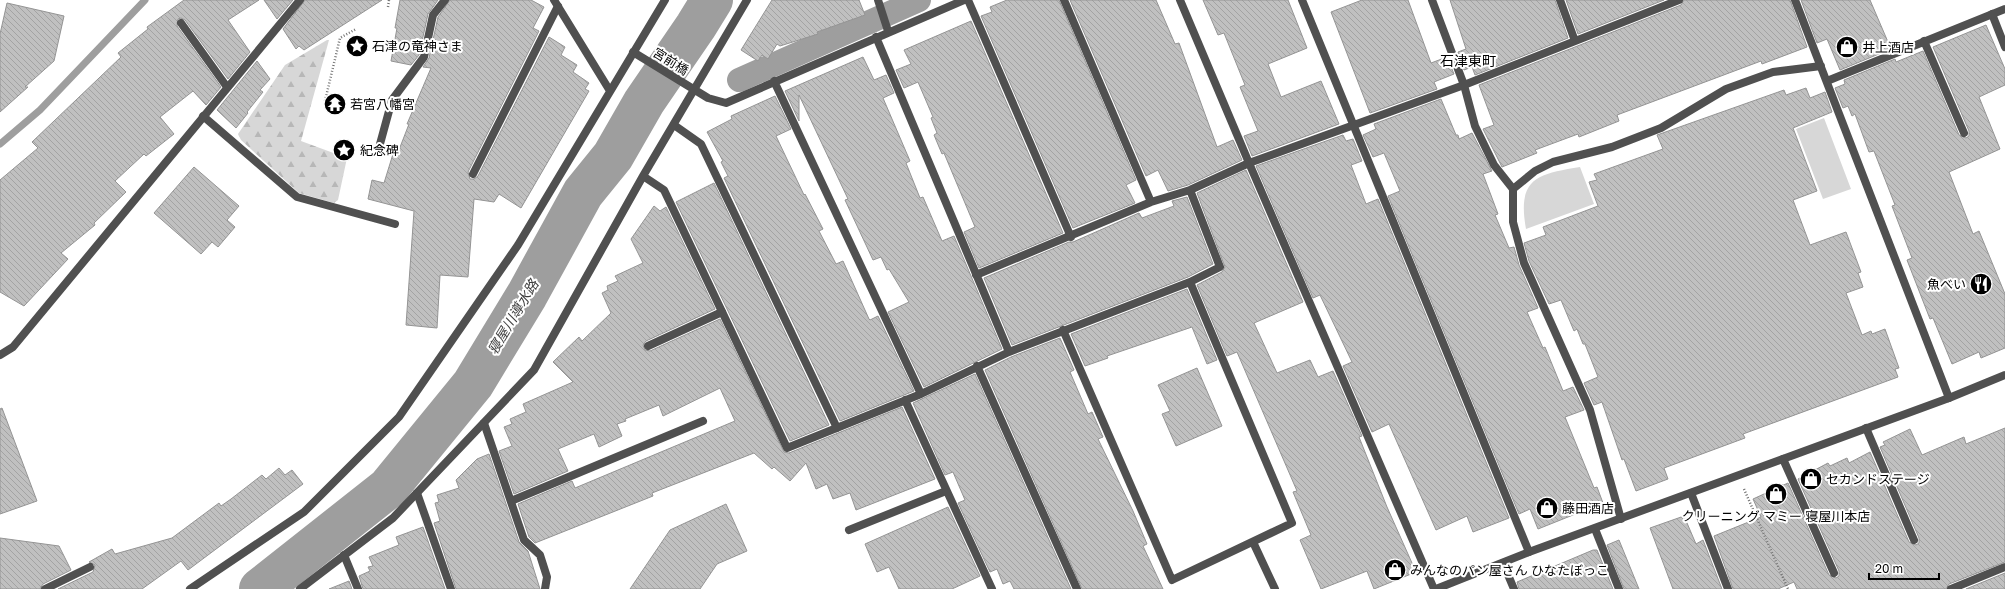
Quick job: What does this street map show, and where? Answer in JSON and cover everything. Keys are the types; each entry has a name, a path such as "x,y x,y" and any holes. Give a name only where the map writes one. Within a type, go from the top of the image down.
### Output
{"street":[{"path":"0,355 13,347 300,0"},
{"path":"380,144 392,100 424,57 433,15 445,0"},
{"path":"190,589 304,512 399,416 518,245 610,91 636,54 665,0"},
{"path":"300,589 393,518 534,370 643,176 674,125 692,89 747,0"},
{"name":"宮前橋","path":"636,54 708,98 726,103 876,37 887,28 964,0"},
{"path":"968,0 1071,237"},
{"path":"1064,0 1151,202"},
{"path":"1180,0 1249,163 1435,589 1529,552 1949,398 2005,375"},
{"path":"1302,0 1352,125 1529,552"},
{"path":"1432,0 1464,85 1475,126 1494,165 1513,189 1513,222 1524,263 1590,410 1621,519"},
{"path":"1560,0 1575,41"},
{"path":"976,275 1071,237 1151,202 1190,190 1249,163 1464,85 1670,2 1679,0"},
{"path":"1795,0 1949,398"},
{"path":"556,3 610,91"},
{"path":"473,174 556,3"},
{"path":"879,4 887,28"},
{"path":"1827,81 2005,9"},
{"path":"1992,14 2005,46"},
{"path":"181,23 227,87"},
{"path":"876,37 1009,352"},
{"path":"1924,41 1964,133"},
{"path":"1513,189 1535,171 1553,162 1612,147 1661,128 1726,89 1772,72 1821,66"},
{"path":"774,81 921,394"},
{"path":"203,116 297,197 396,224"},
{"path":"674,125 701,144 837,428"},
{"path":"643,176 664,190 787,448 921,394 1009,352 1190,282 1220,267 1190,190"},
{"path":"1063,330 1172,580 1292,523 1190,282"},
{"path":"648,346 722,312"},
{"path":"977,366 1077,589"},
{"path":"905,400 991,589"},
{"path":"511,501 703,421"},
{"path":"484,423 524,540 540,555 547,577 545,589"},
{"path":"1866,428 1914,540"},
{"path":"1783,459 1834,573"},
{"path":"850,530 946,490"},
{"path":"417,493 451,589"},
{"path":"1691,493 1728,589"},
{"path":"1595,529 1619,589"},
{"path":"1253,542 1275,589"},
{"path":"344,555 358,589"},
{"path":"1503,563 1514,589"},
{"path":"45,589 90,567"},
{"path":"1951,589 1967,586 2005,567"}],"path":[{"path":"388,7 389,0"},
{"path":"325,101 340,38 356,30"},
{"path":"1738,476 1788,589"}],"green space":[{"path":"329,40 301,141 347,158 338,200 334,203 299,193 241,140 238,134 285,65"},
{"path":"1824,118 1851,189 1823,199 1796,129"},
{"path":"1580,167 1594,204 1526,229 1524,199 1533,182 1552,173"}],"building":[{"path":"184,0 259,0 228,20 250,52 228,79 185,20 181,18 178,19 177,26 221,87 206,105 193,91 160,117 174,134 146,156 144,154 115,181 126,192 94,223 95,225 61,253 68,259 24,306 0,292 0,180 38,148 32,142 121,57 118,53 148,29 147,27"},
{"path":"264,0 293,0 277,19"},
{"path":"305,0 382,0 304,50 299,46 296,49 283,29"},
{"path":"400,0 438,0 428,14 419,55 411,65 391,61"},
{"path":"450,0 531,0 544,7 533,28 539,31 468,172 470,179 474,179 478,176 549,37 565,47 561,55 577,65 573,72 589,83 585,89 589,91 521,208 499,194 494,202 474,199 468,277 440,275 437,328 406,325 414,211 368,199 372,180 384,183 393,154 397,155 409,124 407,124 431,68 423,67 429,58 438,17"},
{"path":"772,0 859,0 865,15 817,32 818,34 780,46 777,44 768,59 762,55 758,61 741,50"},
{"path":"1007,0 1059,0 1136,180 1126,185 1135,203 1073,228 981,16 992,12 990,7"},
{"path":"1070,0 1156,0 1175,44 1179,43 1217,147 1233,140 1242,160 1188,185 1168,191 1158,170 1146,176"},
{"path":"1203,0 1288,0 1307,48 1268,64 1281,97 1321,81 1339,124 1252,156 1244,136 1258,131 1240,87 1245,85 1224,33 1218,35"},
{"path":"1362,0 1408,0 1431,63 1447,57 1454,74 1434,82 1437,89 1370,113 1331,12"},
{"path":"1450,0 1555,0 1568,38 1475,75 1472,67 1464,70 1458,52 1466,49"},
{"path":"1566,0 1664,0 1578,34"},
{"path":"1684,0 1790,0 1807,47 1762,64 1761,61 1617,115 1619,121 1579,137 1578,134 1535,150 1537,153 1502,167 1483,129 1494,125 1479,85 1681,5"},
{"path":"1801,0 1870,0 1891,49 1840,70 1827,39 1817,43"},
{"path":"7,3 64,16 54,61 0,112 0,34"},
{"path":"971,21 1063,233 979,268 964,232 975,227 944,153 942,154 934,135 937,133 931,118 933,117 918,82 904,88 896,70 911,64 904,50"},
{"path":"1986,25 2005,69 2005,85 1979,97 2000,149 1949,172 1973,234 1979,231 2005,294 2005,348 1981,358 1979,352 1952,364 1933,318 1930,319 1907,260 1912,258 1892,206 1895,205 1874,151 1869,152 1855,114 1852,116 1848,106 1843,108 1835,88 1845,84 1844,80 1895,59 1896,62 1923,51 1959,135 1966,138 1969,136 1969,131 1933,47"},
{"path":"863,57 874,80 886,75 894,93 883,98 910,161 906,163 920,198 923,197 942,241 954,236 1002,349 924,387 888,312 909,302 889,269 887,270 881,257 873,260 845,200 848,199 799,95 799,121 785,91"},
{"path":"257,61 270,79 260,90 263,92 236,128 217,110"},
{"path":"1806,88 1810,98 1825,92 1832,112 1793,128 1817,191 1793,200 1810,245 1846,232 1861,272 1858,273 1863,287 1846,293 1862,335 1871,331 1872,334 1885,329 1899,368 1895,369 1898,377 1743,434 1745,438 1664,468 1668,479 1636,491 1624,459 1622,460 1602,402 1594,405 1584,383 1598,377 1585,344 1583,344 1577,329 1574,331 1561,300 1549,304 1529,261 1524,243 1546,235 1543,227 1598,206 1589,182 1597,180 1594,174 1663,149 1657,135 1784,90 1786,95"},
{"path":"775,96 791,129 776,136 804,195 805,194 823,229 819,231 836,264 843,261 869,319 870,320 878,316 914,391 840,421 724,178 728,176 721,162 723,161 707,132 732,119 731,116"},
{"path":"1441,99 1456,135 1458,135 1459,139 1472,133 1492,171 1483,174 1498,214 1495,215 1509,248 1514,247 1519,265 1538,308 1527,312 1543,348 1545,347 1563,391 1573,387 1584,410 1565,417 1594,488 1597,487 1603,503 1538,529 1530,509 1519,514 1388,196 1400,191 1384,153 1373,157 1363,135 1376,129 1374,124"},
{"path":"1343,135 1346,141 1353,139 1362,161 1351,165 1366,204 1378,199 1509,518 1473,532 1467,516 1436,530 1389,424 1372,432 1343,366 1352,362 1320,295 1313,298 1256,166"},
{"path":"194,167 239,206 227,220 235,227 218,247 212,242 201,254 154,213"},
{"path":"1246,170 1303,302 1254,323 1277,373 1310,360 1318,377 1333,371 1362,436 1359,437 1387,507 1416,572 1374,589 1367,571 1321,589 1300,540 1311,535 1293,492 1297,491 1237,352 1227,356 1197,285 1222,272 1225,267 1197,193"},
{"path":"714,183 829,425 790,441 676,202"},
{"path":"1187,197 1213,264 1188,277 1012,345 984,278 1069,242 1073,242 1139,213 1142,218 1174,206 1172,201"},
{"path":"654,206 660,211 666,207 715,309 646,341 643,345 645,350 650,351 720,319 784,452 789,453 902,407 935,479 856,510 850,493 833,499 827,484 816,489 806,463 790,481 774,467 772,469 754,453 652,493 653,496 535,543 529,537 518,504 572,481 575,488 735,421 720,388 663,416 659,405 625,419 626,421 617,424 622,436 599,447 594,434 558,449 568,471 514,494 499,451 512,446 504,427 512,424 510,419 526,412 523,404 573,382 553,362 579,337 582,341 611,313 602,293 608,290 607,286 618,281 615,276 643,263 631,239"},
{"path":"1187,289 1217,360 1207,364 1192,327 1107,356 1108,358 1085,366 1071,334"},
{"path":"1060,338 1074,370 1070,372 1088,414 1092,412 1103,437 1098,439 1133,511 1147,544 1143,546 1163,589 1082,589 985,370 1011,357"},
{"path":"1197,368 1222,426 1176,446 1162,414 1170,411 1158,385"},
{"path":"975,374 1071,589 1014,589 1010,581 1003,584 997,569 990,572 958,503 965,500 953,472 945,475 913,403"},
{"path":"2,408 37,501 0,514 0,409"},
{"path":"2005,428 2005,562 1949,584 1946,589 1797,589 1794,582 1778,589 1733,589 1714,536 1761,517 1753,499 1788,483 1829,575 1836,578 1839,576 1839,571 1798,479 1828,463 1830,466 1847,458 1849,463 1870,452 1909,542 1916,545 1919,543 1919,538 1880,447 1885,445 1883,442 1910,429 1922,455 1964,437 1966,444"},
{"path":"489,454 519,542 528,551 540,589 456,589 434,523 440,521 435,503 439,502 437,495 459,488 456,480 477,459"},
{"path":"279,468 285,475 292,470 303,484 188,570 181,561 142,589 58,589 93,572 95,565 89,562 112,549 115,554 172,538 219,503 221,506 262,475 266,479"},
{"path":"726,504 747,551 717,564 700,589 630,589 670,530"},
{"path":"948,507 980,576 952,589 899,589 889,567 877,572 865,544"},
{"path":"1684,516 1696,544 1703,540 1722,589 1673,589 1650,528"},
{"path":"423,527 445,589 363,589 359,576 370,571 368,567 373,566 369,557 399,545 396,537"},
{"path":"0,538 59,546 71,570 43,584 40,589 0,589"},
{"path":"1619,540 1639,589 1624,589 1607,545"},
{"path":"1593,550 1597,550 1613,589 1519,589 1517,582"},
{"path":"2005,573 2005,589 1966,589"},
{"path":"349,581 352,589 329,589"}],"waterway":[{"path":"0,144 40,110 145,0"},
{"name":"寝屋川導水路","path":"260,589 388,488 473,384 527,295 583,193 613,156 644,102 712,0"},
{"path":"739,80 919,0"}],"place":[{"name":"石津の竜神さま","path":"357,46"},
{"name":"井上酒店","path":"1847,47"},
{"name":"若宮八幡宮","path":"335,104"},
{"name":"紀念碑","path":"344,150"},
{"name":"魚べい","path":"1981,284"},
{"name":"セカンドステージ","path":"1811,479"},
{"name":"クリーニング マミー 寝屋川本店","path":"1776,494"},
{"name":"藤田酒店","path":"1547,508"},
{"name":"みんなのパン屋さん ひなたぼっこ","path":"1395,570"}],"district":[{"name":"石津東町","path":"1468,61"}]}
